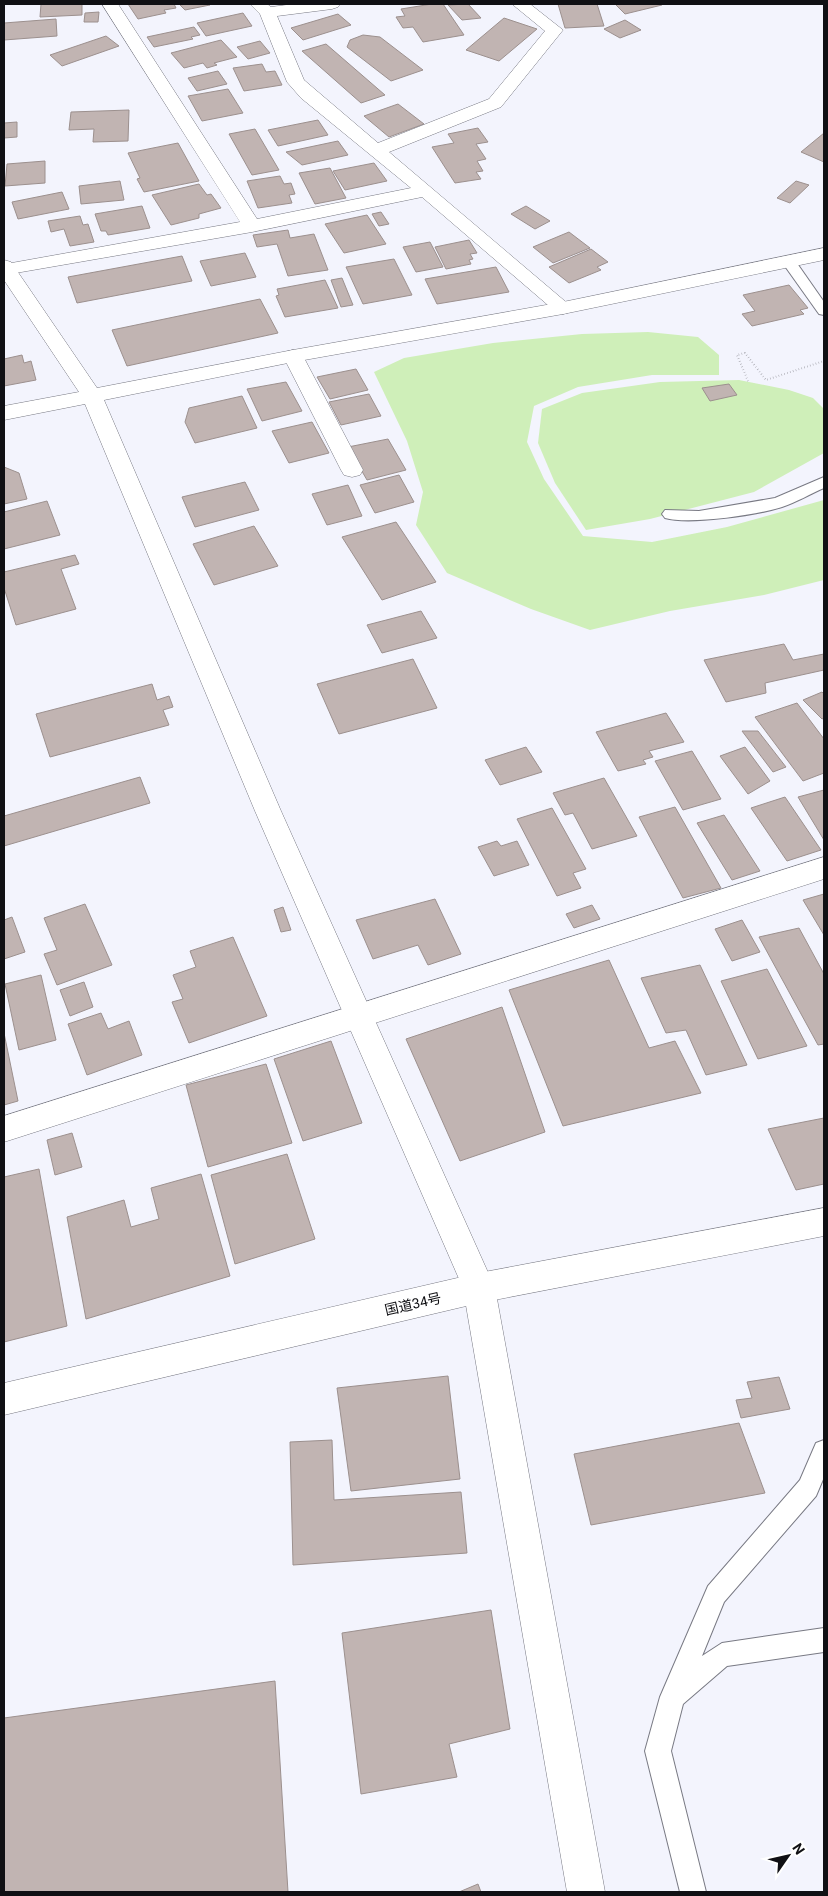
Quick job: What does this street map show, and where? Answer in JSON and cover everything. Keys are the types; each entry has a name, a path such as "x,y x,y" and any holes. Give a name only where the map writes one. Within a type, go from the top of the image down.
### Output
{"main road":[{"path":"110,4 252,226"},
{"path":"332,4 262,8 296,82 307,94 377,150 563,308"},
{"path":"377,150 495,103 555,30 520,4"},
{"path":"426,191 252,226 5,268 92,396 268,811 479,1288 586,1892"},
{"path":"4,413 293,356 563,308 824,254"},
{"path":"293,356 352,470"},
{"path":"4,1130 358,1014 824,868"},
{"name":"国道34号","path":"4,1399 479,1288 824,1222"}],"lane":[{"path":"789,262 824,311"},
{"path":"670,514 699,516 778,503 824,482"},
{"path":"693,1892 658,1751 672,1697 716,1594 808,1488 824,1451"},
{"path":"672,1697 722,1655 824,1640"}],"path":[{"path":"748,381 737,355 745,353 766,380 824,361"}],"green space":[{"path":"648,332 698,337 719,355 719,375 652,375 578,387 534,406 527,442 544,479 583,536 652,542 727,527 824,500 824,580 764,595 670,611 590,630 531,609 447,573 416,525 423,492 407,441 374,372 404,358 493,343 582,334"},
{"path":"739,380 789,390 813,398 824,409 824,453 754,492 650,519 586,530 555,483 538,443 542,409 582,393 660,382"}],"building":[{"path":"41,4 82,4 82,15 40,17"},
{"path":"128,4 174,4 176,8 164,10 166,13 138,19"},
{"path":"443,4 464,35 423,42 413,27 403,28 396,17 405,16 401,9"},
{"path":"468,4 481,18 462,20 448,5"},
{"path":"558,4 597,4 604,26 565,28"},
{"path":"615,4 661,4 662,5 625,14"},
{"path":"180,5 210,5 185,10"},
{"path":"99,12 98,22 84,22 85,13"},
{"path":"243,13 252,26 206,36 197,23"},
{"path":"338,14 351,25 303,40 291,28"},
{"path":"504,18 537,29 499,61 466,50"},
{"path":"56,19 57,36 4,40 4,23"},
{"path":"625,20 641,30 620,38 604,29"},
{"path":"194,27 200,35 191,37 193,39 154,47 147,37"},
{"path":"363,35 380,37 423,70 391,81 347,47 350,40"},
{"path":"106,36 119,46 62,66 50,55"},
{"path":"221,40 237,57 214,63 217,65 207,68 203,63 184,68 171,53"},
{"path":"260,41 270,53 248,59 237,47"},
{"path":"326,44 385,95 361,103 302,51"},
{"path":"262,64 266,72 275,71 282,85 244,91 233,68"},
{"path":"218,71 227,84 197,91 188,78"},
{"path":"228,89 243,113 202,121 188,96"},
{"path":"398,104 424,124 389,137 364,116"},
{"path":"129,110 128,141 93,142 94,129 69,130 71,112"},
{"path":"318,120 328,135 278,146 268,130"},
{"path":"17,122 17,137 4,138 4,123"},
{"path":"478,128 488,142 476,144 486,159 477,161 483,171 476,172 481,179 455,183 432,147 454,143 448,134"},
{"path":"255,129 279,170 252,175 229,134"},
{"path":"824,133 824,162 801,152"},
{"path":"338,141 348,155 302,165 286,152"},
{"path":"178,143 199,181 144,192 137,179 140,178 128,153"},
{"path":"45,161 45,183 5,186 7,164"},
{"path":"374,163 387,181 345,190 333,171"},
{"path":"330,168 346,198 315,204 299,173"},
{"path":"280,176 284,184 291,183 295,194 289,195 292,203 258,208 247,181"},
{"path":"120,181 124,200 81,204 79,186"},
{"path":"796,181 809,185 790,203 777,198"},
{"path":"199,184 207,195 211,194 221,208 199,214 199,218 171,225 152,195"},
{"path":"62,192 69,209 18,219 12,202"},
{"path":"142,206 150,228 108,235 106,231 101,231 95,214"},
{"path":"526,206 550,221 535,229 511,214"},
{"path":"381,212 389,224 379,226 372,214"},
{"path":"367,215 386,244 344,253 325,224"},
{"path":"80,216 83,225 88,224 94,242 70,246 64,229 51,232 48,221"},
{"path":"288,230 290,238 314,234 328,270 288,276 277,244 257,247 253,235"},
{"path":"569,232 590,248 553,263 533,247"},
{"path":"469,240 477,253 470,254 473,259 469,260 471,264 446,269 435,247"},
{"path":"430,242 443,267 416,272 403,247"},
{"path":"591,249 608,262 597,267 601,270 569,283 549,267"},
{"path":"245,253 256,277 211,286 200,261"},
{"path":"182,256 192,281 77,303 68,277"},
{"path":"394,259 412,295 363,304 346,267"},
{"path":"496,267 509,292 437,304 425,279"},
{"path":"342,278 353,305 341,307 331,280"},
{"path":"325,280 338,308 285,317 276,296 279,295 277,289"},
{"path":"789,285 808,308 800,310 804,314 752,326 742,314 755,311 743,295"},
{"path":"260,299 278,333 127,366 112,330"},
{"path":"22,355 24,363 31,361 36,380 4,386 4,359"},
{"path":"356,369 368,390 330,399 317,377"},
{"path":"286,382 302,411 262,421 247,389"},
{"path":"729,384 737,395 710,401 702,388"},
{"path":"369,394 381,416 341,425 329,402"},
{"path":"242,396 257,428 195,443 185,422 189,408"},
{"path":"312,422 329,453 289,463 272,431"},
{"path":"388,439 406,470 367,480 348,447"},
{"path":"4,467 19,473 27,499 4,504"},
{"path":"399,475 414,502 375,513 360,485"},
{"path":"245,482 259,510 195,527 182,497"},
{"path":"348,485 362,516 327,525 312,494"},
{"path":"47,501 60,535 4,549 4,512"},
{"path":"396,522 436,582 382,600 342,537"},
{"path":"254,526 278,566 214,585 193,544"},
{"path":"75,555 79,564 61,569 76,609 16,625 4,588 4,572"},
{"path":"421,611 437,638 382,653 367,625"},
{"path":"784,644 793,660 824,654 824,670 765,683 766,693 726,702 704,660"},
{"path":"413,659 437,708 339,734 317,684"},
{"path":"152,684 157,700 169,696 173,707 163,710 169,725 50,757 36,714"},
{"path":"822,692 824,694 824,718 822,719 803,700"},
{"path":"797,703 824,739 824,773 803,781 755,717"},
{"path":"666,713 684,742 649,751 653,757 643,760 646,764 618,771 596,732"},
{"path":"742,731 758,731 786,767 773,772"},
{"path":"526,747 542,772 500,785 485,760"},
{"path":"745,747 770,781 748,794 720,756"},
{"path":"692,751 721,799 683,810 655,761"},
{"path":"140,777 150,803 4,846 4,816"},
{"path":"604,778 637,836 592,849 573,813 565,815 553,793"},
{"path":"824,790 824,840 798,797"},
{"path":"785,797 821,850 787,861 751,808"},
{"path":"675,807 721,888 683,898 639,817"},
{"path":"552,808 586,869 573,873 581,888 557,896 517,819"},
{"path":"724,815 760,871 732,880 697,823"},
{"path":"497,841 501,846 517,841 529,865 494,876 478,847"},
{"path":"824,894 824,935 803,900"},
{"path":"435,899 461,954 428,965 418,945 373,959 356,920"},
{"path":"85,904 112,965 57,985 44,954 57,950 44,918"},
{"path":"592,905 600,919 574,928 566,914"},
{"path":"283,907 291,930 281,932 274,910"},
{"path":"12,917 25,952 4,959 4,920"},
{"path":"742,920 760,952 732,961 715,929"},
{"path":"799,928 824,974 824,1044 818,1045 759,937"},
{"path":"233,937 267,1016 189,1043 172,1002 183,999 173,975 196,967 190,951"},
{"path":"609,960 649,1048 675,1041 701,1093 563,1126 509,990"},
{"path":"700,965 747,1065 706,1075 686,1030 666,1033 641,978"},
{"path":"767,969 807,1046 758,1059 721,981"},
{"path":"41,975 56,1040 19,1050 5,984"},
{"path":"84,982 93,1007 70,1016 60,990"},
{"path":"502,1007 545,1132 460,1161 406,1039"},
{"path":"101,1013 108,1029 129,1021 142,1055 87,1075 68,1024"},
{"path":"4,1033 18,1101 4,1105"},
{"path":"331,1041 362,1123 303,1141 274,1059"},
{"path":"266,1064 292,1143 208,1167 186,1085"},
{"path":"824,1118 824,1184 796,1190 768,1129"},
{"path":"72,1133 82,1167 55,1175 47,1140"},
{"path":"287,1154 315,1239 235,1264 211,1175"},
{"path":"39,1169 67,1326 4,1342 4,1177"},
{"path":"201,1174 230,1276 86,1319 67,1217 124,1200 131,1227 159,1219 151,1188"},
{"path":"448,1376 460,1479 351,1491 337,1388"},
{"path":"779,1377 790,1409 741,1418 736,1400 752,1398 747,1382"},
{"path":"739,1423 765,1493 591,1525 574,1454"},
{"path":"332,1440 334,1500 461,1492 467,1553 293,1565 290,1442"},
{"path":"491,1610 510,1729 449,1744 457,1777 361,1794 342,1633"},
{"path":"275,1681 288,1892 4,1892 4,1718"},
{"path":"478,1884 481,1892 459,1892"}]}
